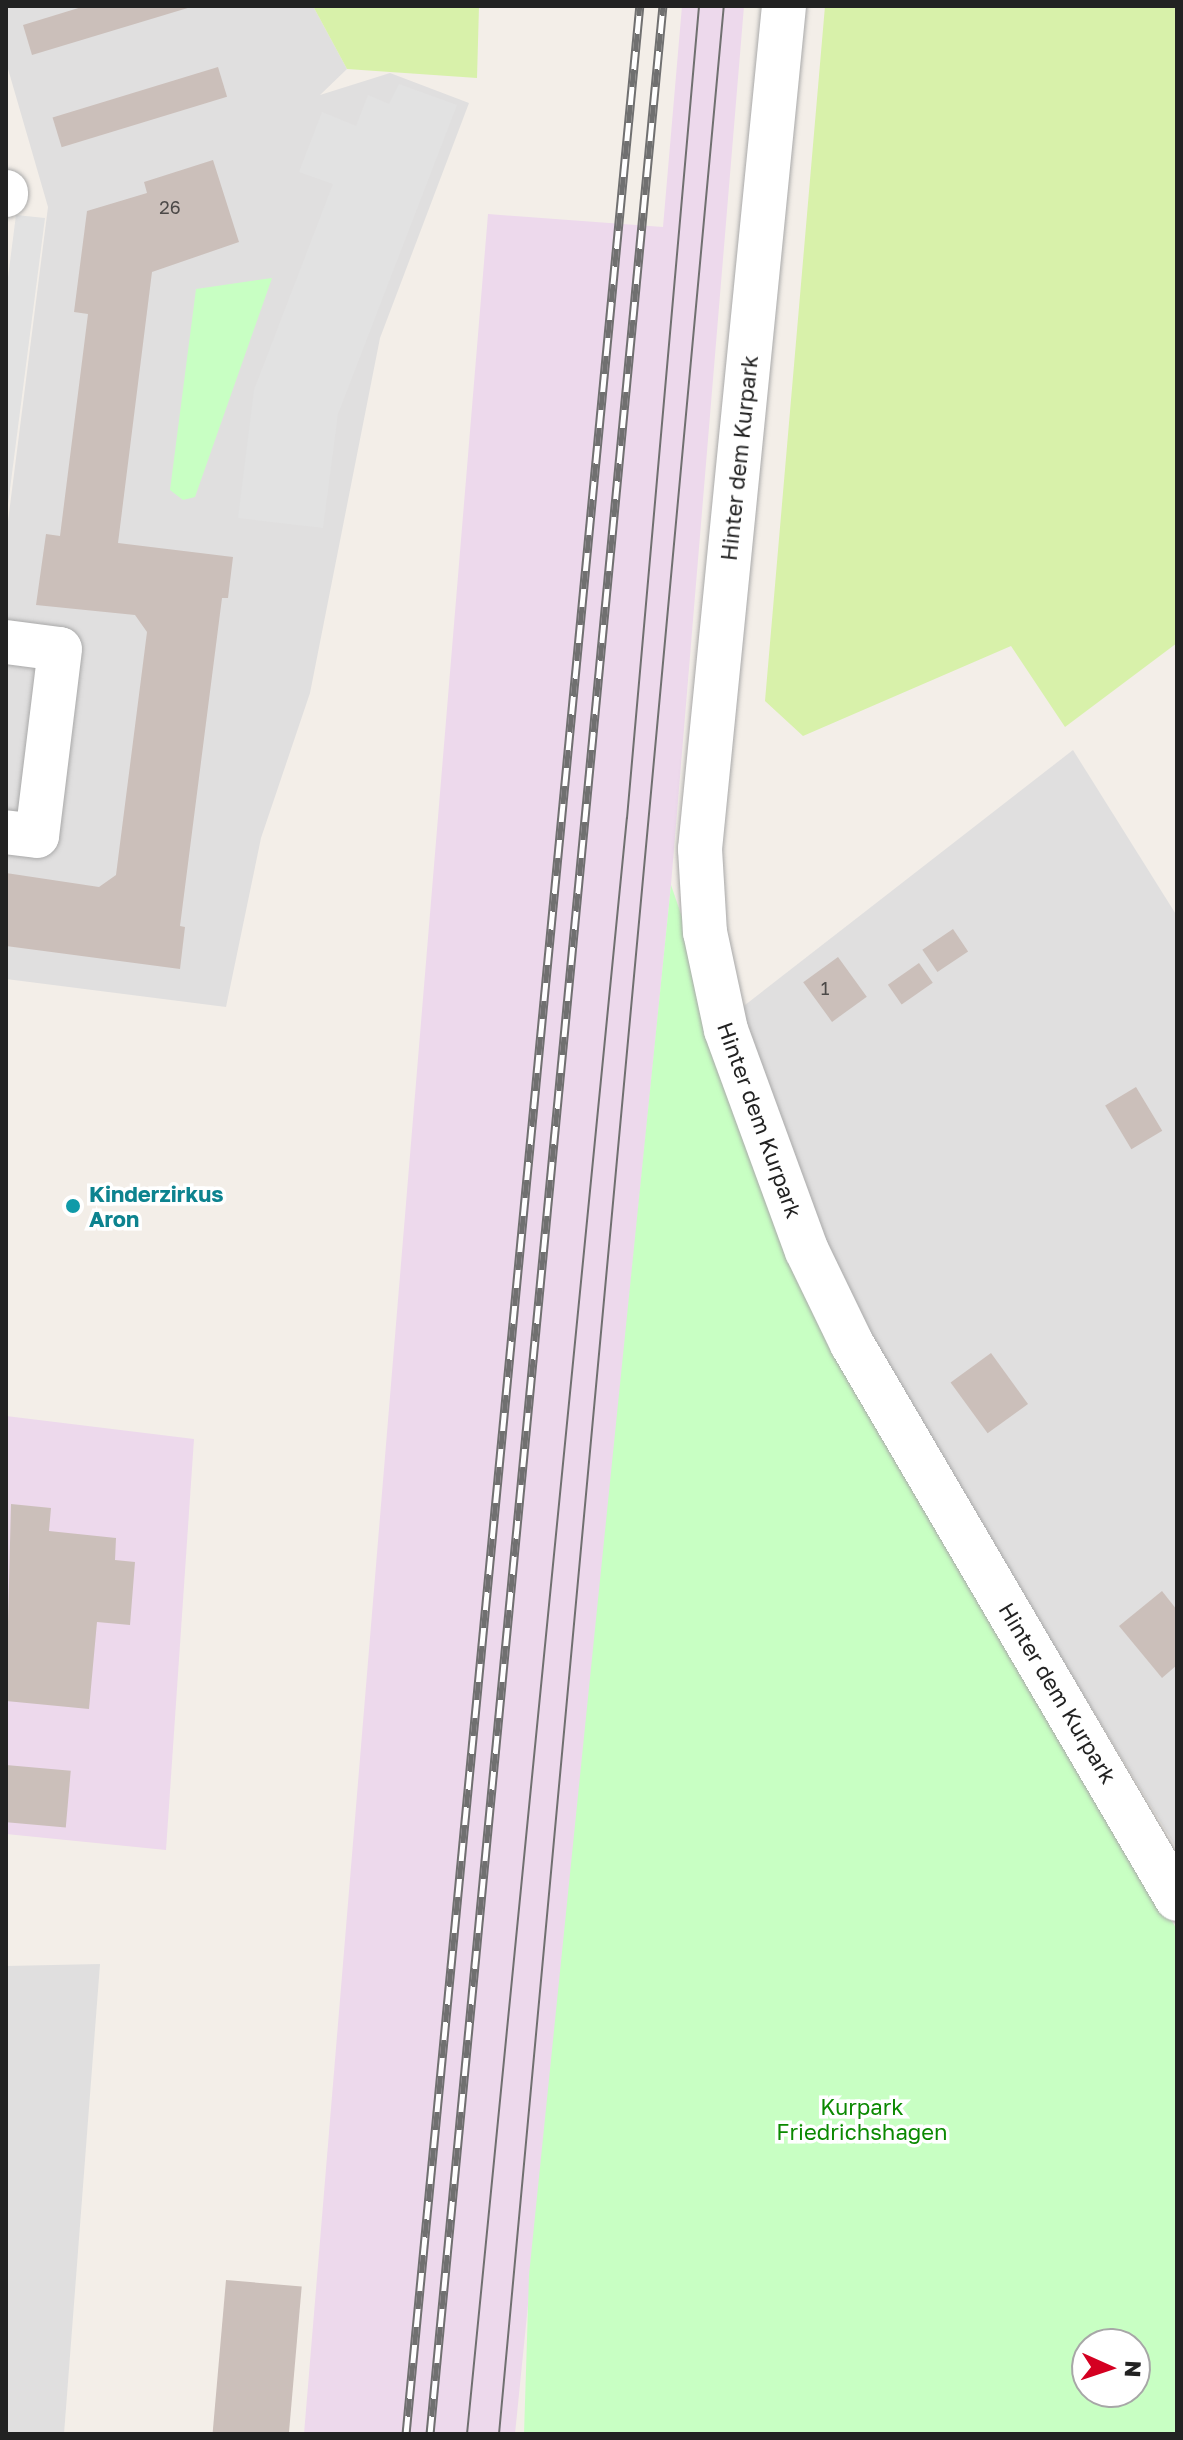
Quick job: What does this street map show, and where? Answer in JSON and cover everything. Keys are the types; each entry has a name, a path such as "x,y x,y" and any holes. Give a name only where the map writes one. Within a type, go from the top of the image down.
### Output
{"street":[{"name":"Hinter dem Kurpark","path":"784,6 700,849 705,932 726,1030 807,1251 852,1344 1177,1899"},
{"path":"6,642 60,649 37,836 6,832"}],"shaded area":[{"path":"6,6 313,6 347,69 320,95 390,73 469,103 380,338 310,693 261,838 226,1007 6,979 6,537 48,207 6,62"},
{"path":"682,6 744,6 671,885 515,2434 304,2434 488,214 663,227"},
{"path":"399,84 457,105 338,414 323,528 238,518 254,390 333,184 299,172 322,112 356,126 368,95 389,104"},
{"path":"16,215 45,218 6,520 6,293"},
{"path":"1073,750 1177,916 1177,1849 832,1280 736,1012"},
{"path":"6,1416 194,1439 166,1850 6,1834"},
{"path":"100,1964 64,2434 6,2434 6,1966"}],"green space":[{"path":"313,6 479,6 477,78 347,69"},
{"path":"825,6 1177,6 1177,643 1065,727 1011,646 803,736 765,701"},
{"path":"272,278 195,497 183,500 170,490 196,289"},
{"name":"Kurpark Friedrichshagen","path":"671,885 806,1278 1177,1930 1177,2434 524,2434 529,2275"}],"building":[{"path":"85,6 191,7 32,55 23,25"},
{"path":"218,67 227,97 62,147 53,118"},
{"path":"213,160 239,242 152,272 118,543 233,557 228,598 222,598 180,926 185,927 180,969 6,946 6,873 99,887 116,875 147,632 135,615 36,605 46,534 60,536 88,314 74,312 87,211 147,193 144,182"},
{"path":"953,929 968,951 937,972 922,950"},
{"path":"838,957 867,997 832,1022 803,982"},
{"path":"919,963 933,983 902,1004 888,985"},
{"path":"1136,1087 1162,1131 1131,1149 1105,1106"},
{"path":"991,1353 1028,1404 988,1433 951,1382"},
{"path":"11,1504 51,1508 49,1531 116,1538 115,1560 135,1562 130,1625 97,1622 89,1709 6,1701"},
{"path":"1162,1591 1177,1610 1177,1665 1162,1678 1119,1626"},
{"path":"6,1765 71,1771 66,1827 6,1822"},
{"path":"226,2280 302,2287 289,2434 213,2434"}],"tram line":[{"path":"467,2434 627,818 699,6"},
{"path":"499,2434 724,6"}],"railway":[{"path":"406,2434 640,6"},
{"path":"430,2434 663,6"}],"place":[{"name":"Kinderzirkus Aron","path":"73,1206"}]}
